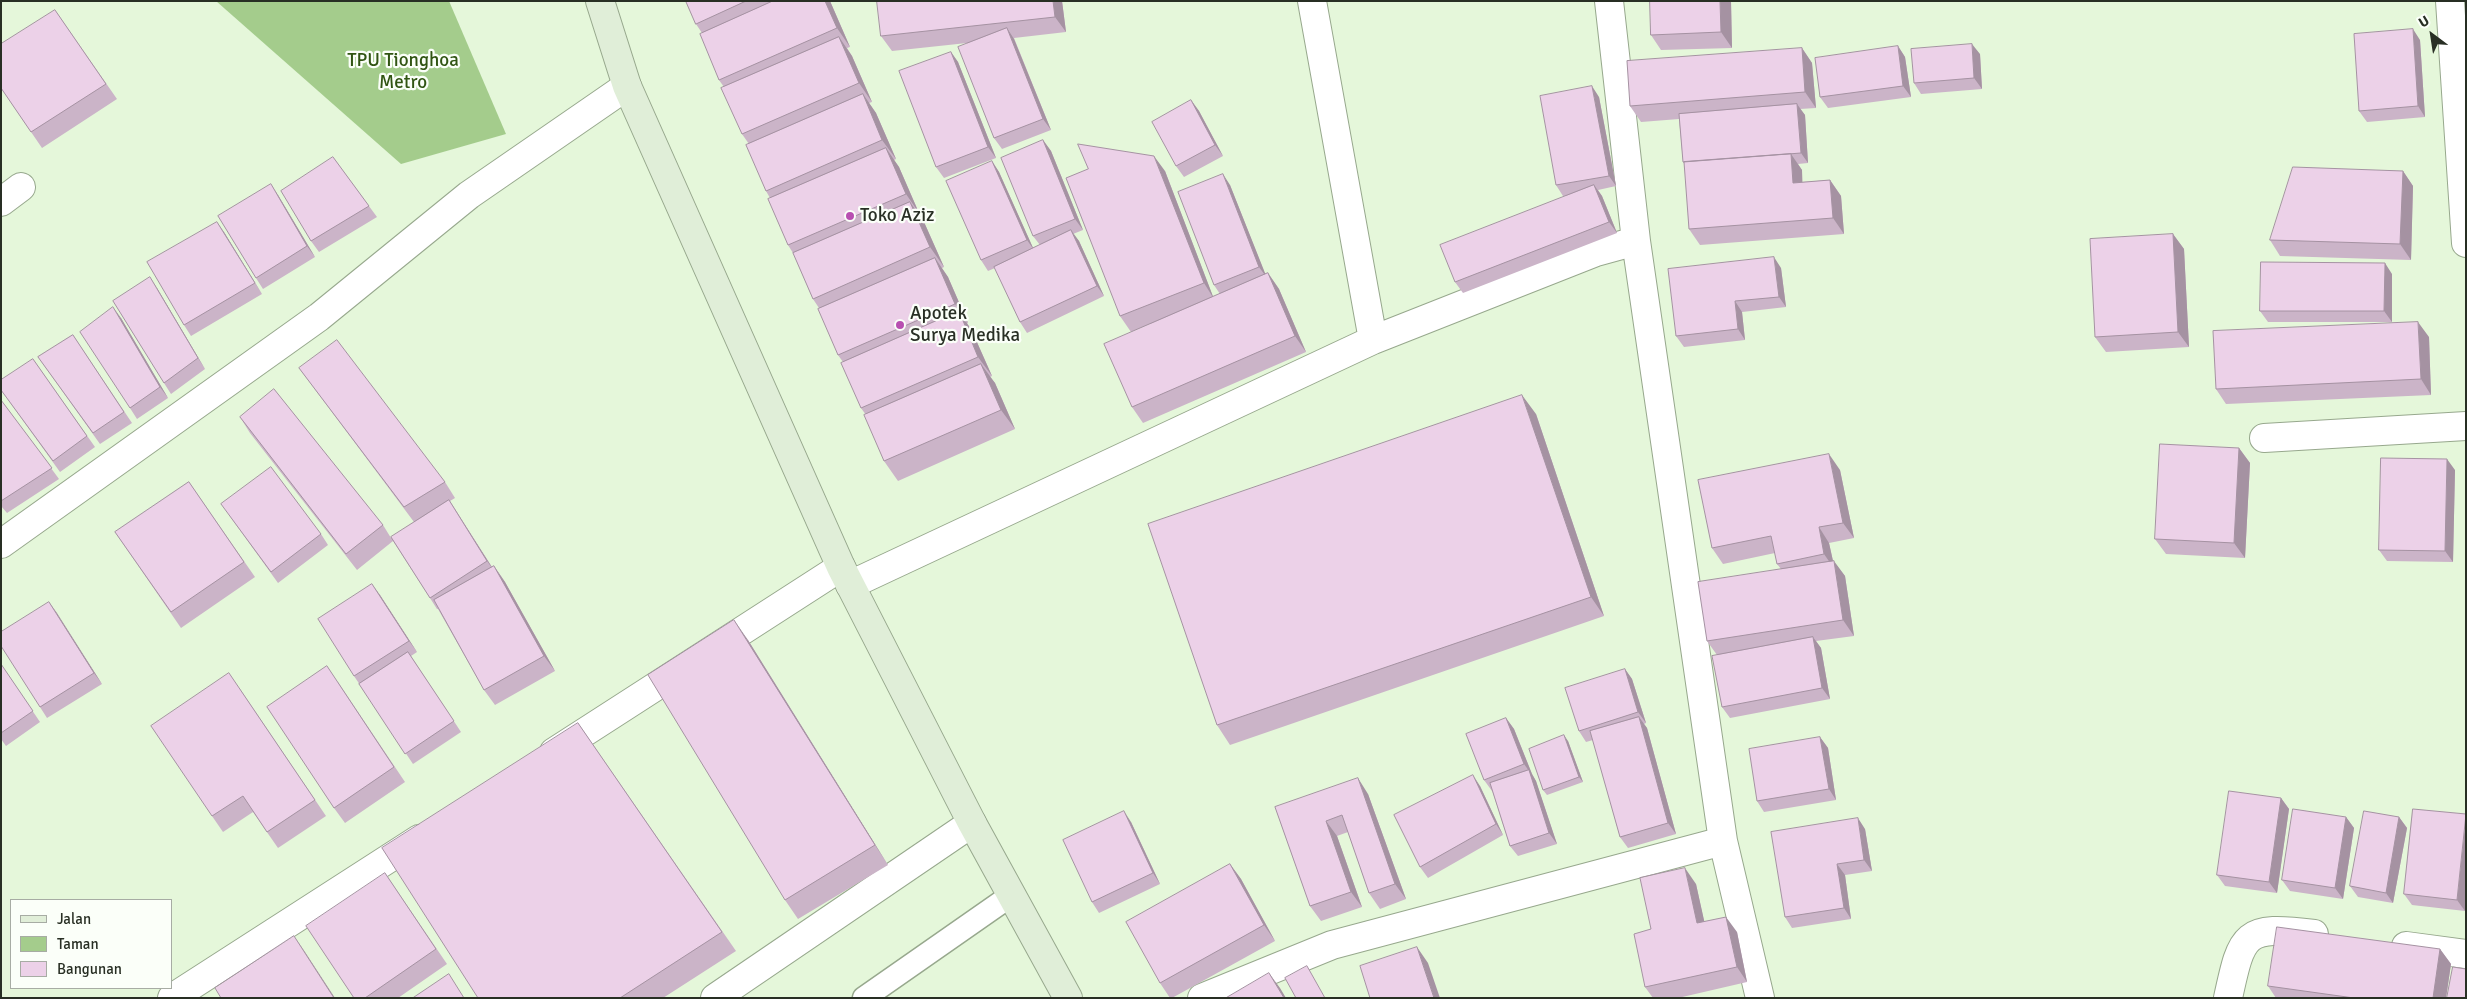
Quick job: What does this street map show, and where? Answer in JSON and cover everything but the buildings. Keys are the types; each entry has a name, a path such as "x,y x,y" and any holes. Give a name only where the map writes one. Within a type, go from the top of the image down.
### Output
{"street":[{"path":"600,1 627,86 845,576 972,823 1013,894 1068,998"},
{"path":"1312,1 1373,340"},
{"path":"1609,1 1636,241 1723,841 1760,998"},
{"path":"2450,1 2466,243"},
{"path":"4,536 319,317 469,195 627,86"},
{"path":"532,766 845,576 1373,340 1596,252 1636,241"},
{"path":"2264,438 2466,426"},
{"path":"715,998 972,823"},
{"path":"172,998 440,826"},
{"path":"1202,998 1332,945 1723,841"},
{"path":"2228,998 2238,954 2246,940 2262,932 2282,930 2340,938"},
{"path":"2379,943 2466,954"}],"lane":[{"path":"864,998 1013,894"}],"green space":[{"name":"TPU Tionghoa Metro","path":"216,1 449,1 506,134 401,164"}],"place":[{"name":"Toko Aziz","path":"850,216"},
{"name":"Apotek Surya Medika","path":"900,325"}]}
